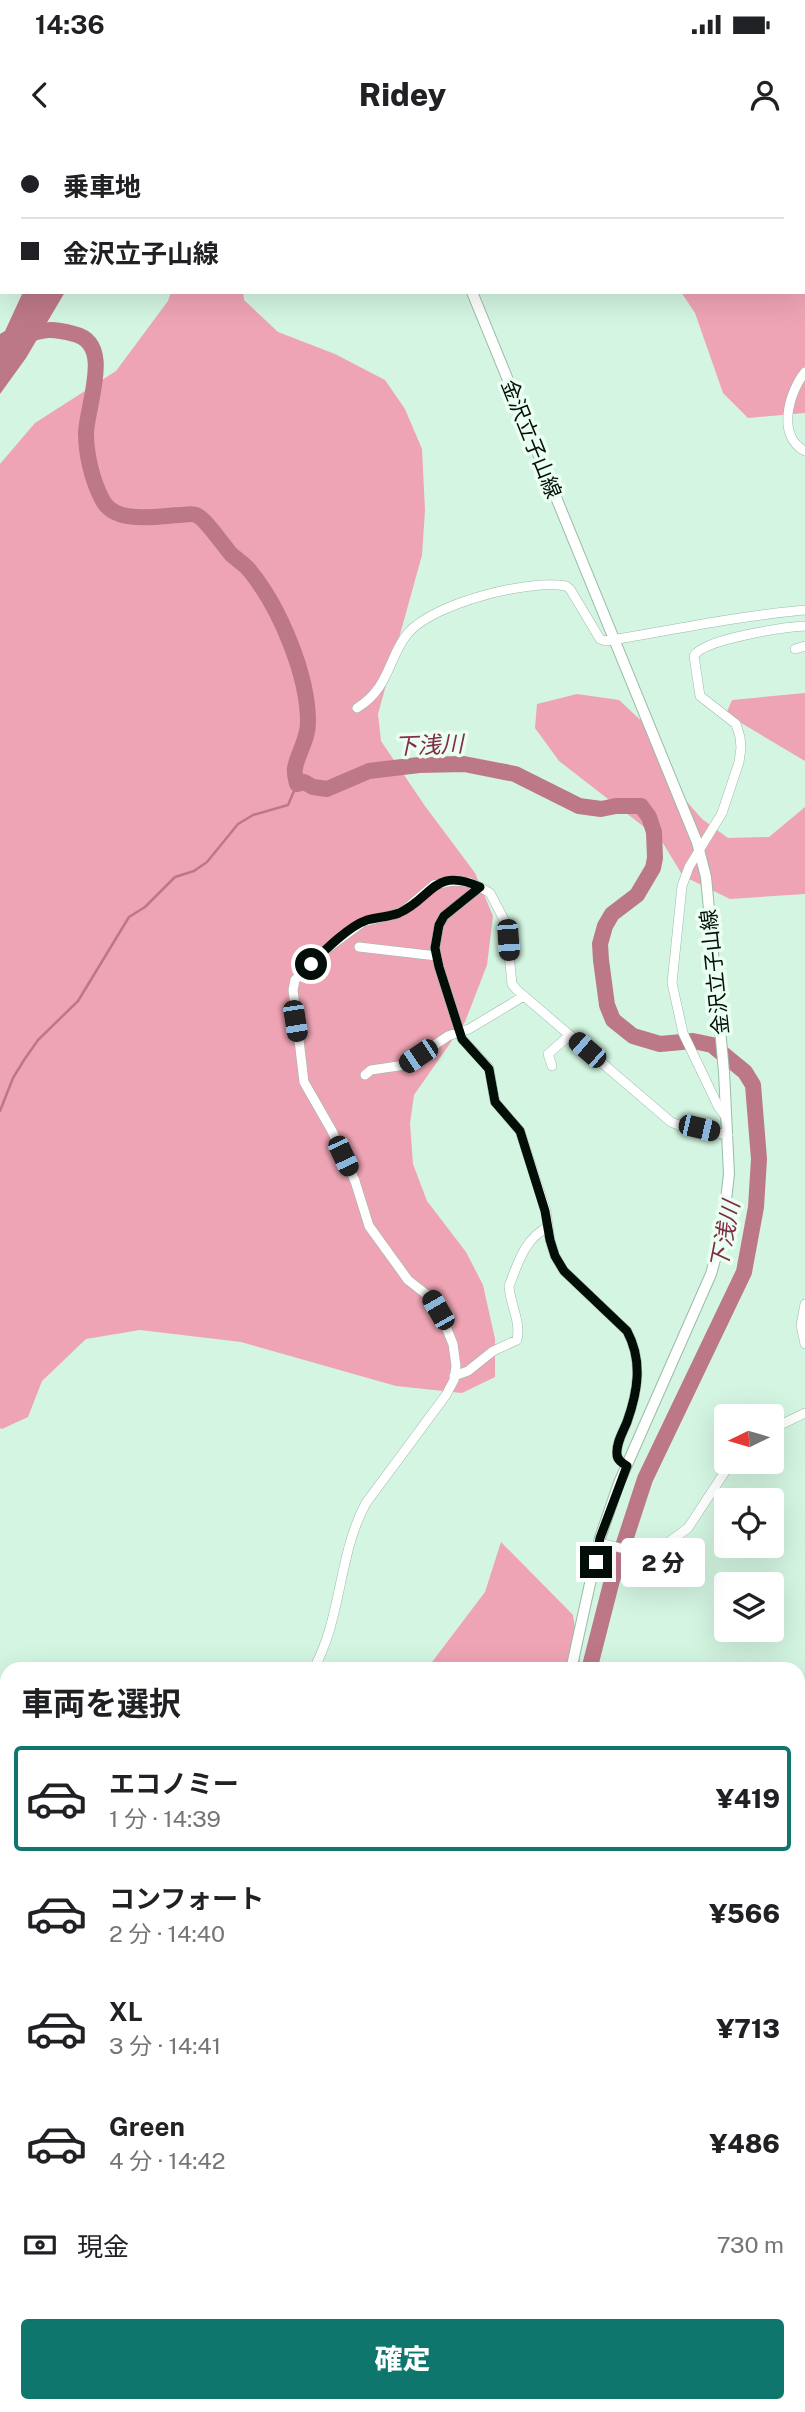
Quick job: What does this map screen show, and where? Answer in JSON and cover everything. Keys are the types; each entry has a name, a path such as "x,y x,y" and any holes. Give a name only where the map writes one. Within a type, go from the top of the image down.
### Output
{"street":[{"name":"金沢立子山線","path":"473,294 699,850 706,877 722,1038 729,1174 722,1234 711,1273 627,1466 600,1543 573,1662"},
{"path":"805,372 791,393 788,410 795,443 805,451"},
{"path":"357,708 384,681 408,633 435,614 463,600 511,589 563,585 570,589 600,639 606,641 756,614 805,610"},
{"path":"727,1118 718,1106 686,1040 672,983 682,886 689,867 722,813 741,748 736,724 700,696 694,656 699,650 711,645 775,628 805,626"},
{"path":"317,1662 335,1608 358,1519 366,1503 436,1411 446,1395 456,1366 453,1344 430,1298 408,1280 369,1226 355,1181 332,1131 304,1082 293,990 295,980 328,948 363,922 406,909 434,885 443,881 461,880 490,893 506,924 512,984 524,996 671,1122 728,1135"},
{"path":"480,887 444,916 439,925 435,948 437,956 462,1039 489,1069 495,1102 520,1131 545,1211 555,1256 564,1271 627,1331 634,1343 639,1376 634,1401 618,1442 616,1455 619,1461 627,1466"},
{"path":"359,947 437,956"},
{"path":"365,1075 371,1070 405,1065 448,1036 492,1016 524,996"},
{"path":"552,1066 548,1054 570,1035"},
{"path":"454,1376 468,1371 493,1351 517,1340 516,1306 509,1293 509,1286 528,1243 537,1232 548,1227"},
{"path":"805,1304 801,1325 805,1344"},
{"path":"784,1423 805,1413"},
{"path":"600,1543 640,1553 654,1553 688,1528 723,1474"}],"shaded area":[{"path":"22,294 64,294 26,358 0,394 0,334 5,331"},
{"path":"170,294 243,294 244,300 278,332 335,354 385,380 405,409 422,449 425,510 422,555 378,714 381,741 475,873 493,916 487,965 465,1022 414,1095 410,1123 413,1164 427,1201 466,1252 483,1285 495,1339 495,1377 462,1393 396,1386 241,1342 140,1330 86,1339 42,1381 28,1417 2,1429 0,464 35,423 116,371 168,301"},
{"path":"682,294 805,294 805,413 748,418 723,393 695,313"},
{"path":"805,693 805,761 726,714 732,700"},
{"path":"577,694 619,700 649,728 675,788 702,819 728,838 769,837 805,807 805,894 730,899 683,876 661,840 559,761 535,728 537,704"},
{"path":"501,1542 573,1615 580,1662 432,1662 485,1592"}],"waterway":[{"name":"下浅川","path":"23,336 43,331 60,331 86,340 93,349 95,376 86,441 98,492 108,507 126,516 190,514 200,517 261,586 282,623 298,663 307,704 306,735 295,768 297,784 304,782 313,787 327,789 369,771 419,765 464,764 515,774 579,806 601,809 641,806 649,817 654,832 653,868 637,895 612,914 600,944 607,1005 613,1020 633,1036 660,1044 693,1041 712,1045 745,1072 753,1085 759,1159 756,1207 744,1272 645,1479 612,1580 591,1662"},
{"path":"0,1111 13,1078 24,1060 38,1040 78,1001 129,917 145,907 175,877 194,871 207,862 238,824 253,815 288,805 297,784"}],"route":[{"path":"311,964 363,922 406,909 434,885 443,881 461,880 480,887 444,916 439,925 435,948 462,1039 489,1069 495,1102 520,1131 545,1211 555,1256 564,1271 627,1331 634,1343 638,1362 639,1376 634,1401 618,1442 616,1455 619,1461 627,1466 600,1538 596,1562"}]}
